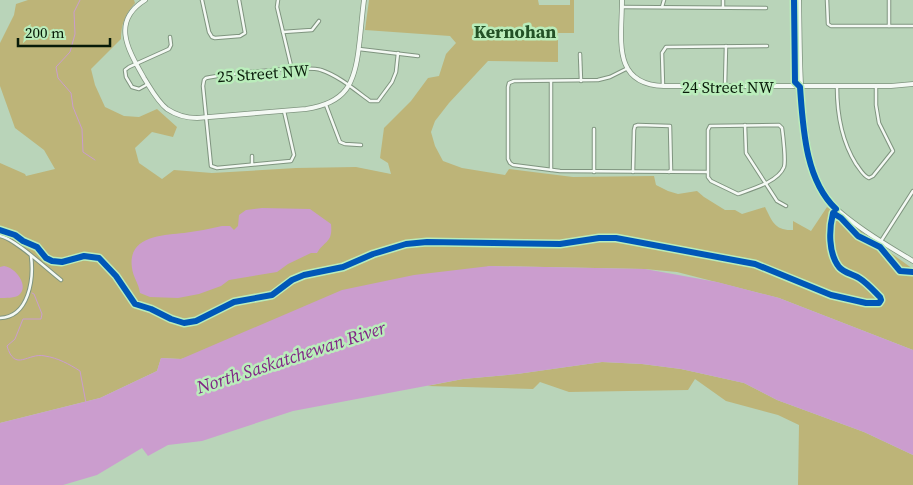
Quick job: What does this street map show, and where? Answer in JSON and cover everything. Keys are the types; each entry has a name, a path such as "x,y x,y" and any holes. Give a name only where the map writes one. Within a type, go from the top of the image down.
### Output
{"street":[{"path":"144,0 131,13 125,28 126,45 158,100 172,112 184,117 205,118 326,105 340,97 349,86 356,69 364,0"},
{"path":"202,0 209,32 212,37 240,36 244,34 245,29 239,0"},
{"path":"278,0 277,6 292,70"},
{"path":"622,0 622,56 626,69 606,78 581,81 510,82 508,87 508,159 513,165 551,170 708,172"},
{"path":"662,7 664,0"},
{"path":"723,0 723,7"},
{"path":"799,0 800,87 811,168 819,188 831,204 842,214 913,260"},
{"path":"827,0 828,24 833,26 913,26"},
{"path":"889,0 889,26"},
{"path":"622,7 766,8"},
{"path":"283,32 312,30 319,20"},
{"path":"148,84 137,89 130,86 126,77 126,70 169,50 171,45 170,37"},
{"path":"662,86 662,52 664,48 669,46 768,46"},
{"path":"725,86 726,46"},
{"path":"359,49 418,56"},
{"name":"25 Street NW","path":"205,118 204,80 208,77 318,69 331,74 374,102 379,99 394,79 398,53"},
{"path":"580,54 581,81"},
{"name":"24 Street NW","path":"626,69 634,78 646,85 662,86 837,87 913,84"},
{"path":"551,81 551,170"},
{"path":"837,87 838,118 843,134 853,158 864,176 869,178 874,176 893,151 883,132 878,116 876,86"},
{"path":"326,105 340,142 361,145"},
{"path":"205,118 212,167 289,162 293,160 294,155 284,111"},
{"path":"633,172 634,130 638,125 667,125 670,126 671,170 669,172"},
{"path":"745,125 746,153 777,201 786,206"},
{"path":"745,125 779,125 782,128 785,158 784,166 778,174 766,183 737,194 710,180 708,172 708,130 710,126 745,125"},
{"path":"594,129 594,172"},
{"path":"252,156 252,165"},
{"path":"881,240 913,191"},
{"path":"0,236 6,237 13,242 61,280"},
{"path":"0,318 5,318 15,312 26,300 31,276 31,256"}],"shaded area":[{"path":"28,0 134,0 135,3 124,20 121,39 91,69 95,85 105,107 124,116 139,117 157,109 177,127 173,137 152,132 135,148 139,163 162,179 174,170 212,173 356,167 391,174 388,163 380,158 384,128 411,101 428,78 439,76 446,54 456,43 450,36 365,30 369,0 538,0 539,5 570,5 570,0 574,0 574,33 558,33 558,62 488,61 449,103 435,121 431,132 435,146 443,161 462,168 505,175 509,169 573,177 654,176 656,185 668,191 678,194 697,191 725,210 735,210 742,214 765,207 775,224 787,230 793,230 793,221 811,231 827,207 913,269 913,350 779,298 677,272 645,269 490,266 181,359 161,358 157,371 100,398 0,423 0,163 26,176 55,169 44,150 15,128 0,86 0,43 14,15 16,4"},
{"path":"602,362 642,364 681,369 744,383 777,400 864,432 913,455 913,485 798,485 799,425 778,415 726,401 695,379 688,390 569,392 540,382 533,389 427,386 463,379 517,374"}],"water":[{"path":"262,208 310,209 331,224 330,238 317,253 311,253 288,264 277,272 229,280 221,286 199,294 178,298 150,297 140,293 132,268 132,257 135,249 141,243 148,239 166,235 222,226 230,226 234,230 238,226 239,215 246,210"},
{"path":"4,266 13,270 22,282 22,291 18,296 0,298 0,267"},
{"name":"North Saskatchewan River","path":"490,266 645,269 717,282 779,298 913,350 913,455 864,432 777,400 744,383 681,369 642,364 602,362 517,374 463,379 293,411 202,441 168,445 148,456 142,448 97,475 63,485 0,485 0,423 100,398 157,371 161,358 181,359 342,290 414,275"}],"waterway":[{"path":"80,0 74,12 75,34 70,52 56,67 58,78 71,93 73,107 82,129 83,152 95,160"},
{"path":"32,293 42,314 41,319 23,319 15,339 7,346 10,354 18,360 39,356 50,357 80,371 86,403"}],"cycle path":[{"path":"794,0 795,82 800,87 808,152 818,183 836,209"},
{"path":"0,230 15,235 37,247 46,258 52,261 62,262 84,256 99,258 116,276 135,304 184,323 196,321 234,302 272,295 292,280 304,275 343,267 373,254 406,244 427,242 560,244 599,238 616,238 755,264 831,295 866,303 879,303 880,297 870,287 859,278 841,269 835,261 830,241 833,213 841,218 858,236 880,247 900,271 913,272"}],"district":[{"name":"Kernohan","path":"515,31"}]}
